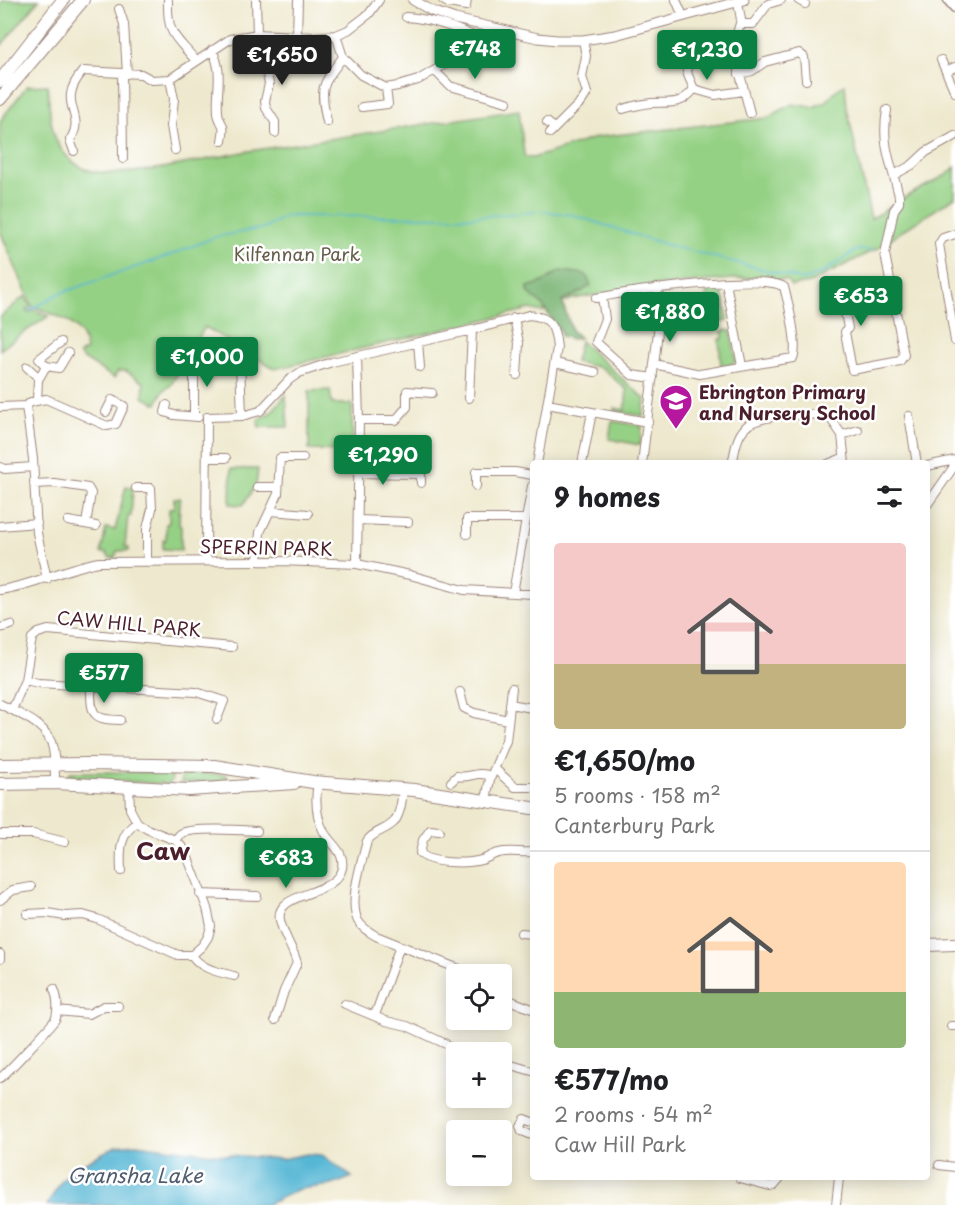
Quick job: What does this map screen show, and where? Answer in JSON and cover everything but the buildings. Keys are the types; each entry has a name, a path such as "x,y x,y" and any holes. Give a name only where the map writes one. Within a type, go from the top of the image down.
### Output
{"highway":[{"path":"0,81 54,6 63,0"},
{"path":"0,99 83,0"},
{"path":"0,765 214,766 315,782 403,789 530,808"},
{"path":"0,784 55,783 189,790 315,782"},
{"path":"930,945 955,944"}],"main road":[{"path":"950,0 955,7"}],"street":[{"path":"168,0 169,23 172,32 177,42 196,61"},
{"path":"256,0 269,84 265,101 266,108 275,122 275,134"},
{"path":"297,36 298,0"},
{"path":"74,151 70,140 77,130 69,94 83,71 141,74 152,80 170,79 230,39 261,35 336,35 348,30 369,14 379,0"},
{"path":"413,0 432,11 455,19 538,38 557,40 583,40 606,36 741,1 741,24 733,47 750,112"},
{"path":"443,0 466,6 467,0"},
{"path":"676,0 683,16"},
{"path":"741,24 753,24 768,4 781,0"},
{"path":"119,9 124,24 123,159"},
{"path":"406,18 420,18 446,25 501,48"},
{"path":"336,35 343,57 361,75 386,88 418,80 447,63 452,56 459,31"},
{"path":"548,122 552,130 582,101 587,93 582,77 586,56 583,40"},
{"path":"212,50 218,62 220,81 218,111 223,127 222,141"},
{"path":"683,52 690,84 694,89 715,95 744,91"},
{"path":"739,74 752,71 765,62 799,53 804,57 806,80"},
{"path":"327,122 322,101 324,84 327,76 343,57"},
{"path":"941,60 955,92"},
{"path":"946,71 955,67"},
{"path":"435,71 450,86 507,102"},
{"path":"170,79 174,99 171,126 175,150"},
{"path":"362,107 388,104 386,88"},
{"path":"623,109 638,105 678,102 689,96 694,89"},
{"path":"840,288 848,328 845,332 852,370 900,361 904,356 885,254 894,210 899,203 885,142 887,110"},
{"path":"894,175 912,165 926,152 955,136"},
{"path":"955,234 943,238 939,244 951,285 955,341"},
{"path":"653,378 632,375 596,342 605,319 599,297 657,288 746,280 784,286 795,357 700,374 654,364"},
{"path":"726,283 742,366"},
{"path":"643,460 660,315 657,288"},
{"path":"167,405 165,412 174,415 242,416 260,411 289,380 299,373 357,356 514,318 538,316 551,324 557,348 538,460"},
{"path":"514,318 519,343 517,375"},
{"path":"468,398 472,330"},
{"path":"61,342 39,358 46,366 59,368 68,353"},
{"path":"418,342 420,367"},
{"path":"225,364 224,353 233,355 240,362 242,416"},
{"path":"357,356 359,420 357,564"},
{"path":"194,360 194,416"},
{"path":"555,363 595,372"},
{"path":"37,400 36,387 46,366"},
{"path":"27,367 39,378"},
{"path":"359,420 396,420 407,407 407,391 432,393"},
{"path":"0,407 26,406 37,400 46,399 107,426 116,424 124,406 112,400 106,412"},
{"path":"547,404 648,422"},
{"path":"26,406 37,522 47,579"},
{"path":"583,460 592,412"},
{"path":"733,460 738,440 752,421 794,414 828,415 842,435 844,460"},
{"path":"909,416 916,460"},
{"path":"206,561 207,417"},
{"path":"842,435 858,430"},
{"path":"207,458 226,458"},
{"path":"258,561 260,532 278,494 280,458 303,458"},
{"path":"930,465 955,460"},
{"path":"930,501 955,465"},
{"path":"0,467 5,469 33,467"},
{"path":"476,486 476,472 515,471 530,474"},
{"path":"358,473 421,474 421,483"},
{"path":"34,484 54,483 88,488 91,492 86,524"},
{"path":"257,487 278,487"},
{"path":"136,488 151,488 152,509 147,529 147,561"},
{"path":"513,593 530,497"},
{"path":"271,511 308,514"},
{"path":"466,534 467,519 526,519"},
{"path":"358,520 408,522"},
{"path":"68,521 96,526"},
{"path":"0,526 37,522"},
{"path":"523,532 530,534"},
{"name":"SPERRIN PARK","path":"0,590 18,588 87,564 147,561 258,561 357,564 410,575 464,590 530,594"},
{"path":"0,628 11,625"},
{"name":"CAW HILL PARK","path":"12,710 25,680 32,638 48,630 232,647"},
{"path":"25,680 38,683 196,692 224,701 217,719"},
{"path":"91,686 91,710 95,716 106,720 120,720"},
{"path":"486,800 493,772 506,741 512,688"},
{"path":"460,692 464,708 474,713 508,720"},
{"path":"0,704 32,720 44,731 53,748 55,783"},
{"path":"510,704 530,708"},
{"path":"451,782 457,776 493,772 514,787 530,787"},
{"path":"275,1020 284,990 297,963 279,918 281,908 289,901 333,883 342,864 342,856 325,834 319,821 315,782"},
{"path":"27,914 83,915 97,919 177,955 192,954 202,946 211,926 185,850 175,840 147,829 137,822 130,809 129,786"},
{"path":"403,789 401,805 394,823 371,835 367,841 354,910 358,922 366,931 448,964"},
{"path":"121,871 120,843 126,831 137,822"},
{"path":"175,840 180,833 193,831 222,829 257,831"},
{"path":"439,831 430,830 423,840 420,853 425,858 449,862 474,862 500,852 530,852"},
{"path":"0,834 33,834 65,842"},
{"path":"0,900 13,890 31,886"},
{"path":"200,894 257,896"},
{"path":"521,933 530,934"},
{"path":"375,1015 399,945"},
{"path":"0,954 0,959"},
{"path":"192,954 195,960 206,967 234,976"},
{"path":"0,1078 53,1024 57,1011 57,996 54,989"},
{"path":"512,1001 530,1008"},
{"path":"345,1004 407,1026 446,1044"},
{"path":"57,1011 89,1014 104,1006 118,1006"},
{"path":"512,1065 530,1070"},
{"path":"530,1121 524,1119 520,1126 522,1131 530,1134"},
{"path":"939,1165 955,1167"},
{"path":"748,1180 770,1186 778,1180"},
{"path":"836,1205 839,1180"}],"green space":[{"path":"4,0 39,0 0,47 0,5"},
{"name":"Kilfennan Park","path":"845,84 847,108 871,219 948,174 955,167 955,197 893,237 886,244 810,283 791,286 787,280 744,278 642,287 572,299 542,312 530,309 275,369 205,327 171,385 163,391 157,404 143,397 144,383 126,371 118,371 114,378 82,358 79,354 86,350 84,340 74,326 58,316 32,306 0,231 0,121 27,86 48,85 54,132 63,152 72,161 83,168 97,172 117,173 164,168 249,151 519,110 524,154 525,157 533,158 598,137 767,118 792,104 813,107 826,102"},
{"path":"560,271 585,274 591,285 562,301 572,331 580,338 572,339 561,336 542,305 528,292 528,287 543,282"},
{"path":"719,289 722,292 728,318 727,321 718,322 721,320 718,313 714,314 712,310 709,311 706,290"},
{"path":"25,296 31,307 26,310 28,313 34,310 49,316 0,350 0,317"},
{"path":"731,331 736,361 733,364 721,366 719,339 723,339 721,332"},
{"path":"580,341 645,399 643,416 614,411 614,408 625,410 627,390 602,368 575,362"},
{"path":"330,390 332,404 352,404 353,451 309,450 309,391"},
{"path":"286,395 288,427 259,427 258,420 271,412"},
{"path":"612,421 642,426 640,445 609,439"},
{"path":"231,469 258,469 256,485 243,505 230,504"},
{"path":"126,486 133,488 125,547 129,548 129,551 117,551 115,558 110,558 106,553 101,553 106,528 115,530"},
{"path":"174,498 180,498 181,550 163,549 163,540 166,540 166,524 169,523 169,509 174,508"},
{"path":"70,772 167,772 172,777 172,781 168,784 66,778"},
{"path":"182,772 227,775 227,781 181,783"}],"water":[{"name":"Gransha Lake","path":"136,1144 214,1154 282,1159 307,1154 322,1155 352,1177 332,1185 299,1189 266,1205 47,1205 62,1180 82,1164 116,1146"}],"waterway":[{"path":"542,211 573,215 667,245 804,280 822,273 857,250 873,250"},
{"path":"29,311 58,294 171,255 215,237 264,228 286,216 471,217 536,212"}],"place":[{"name":"Ebrington Primary and Nursery School","path":"676,430"}],"district":[{"name":"Caw","path":"163,850"}]}
